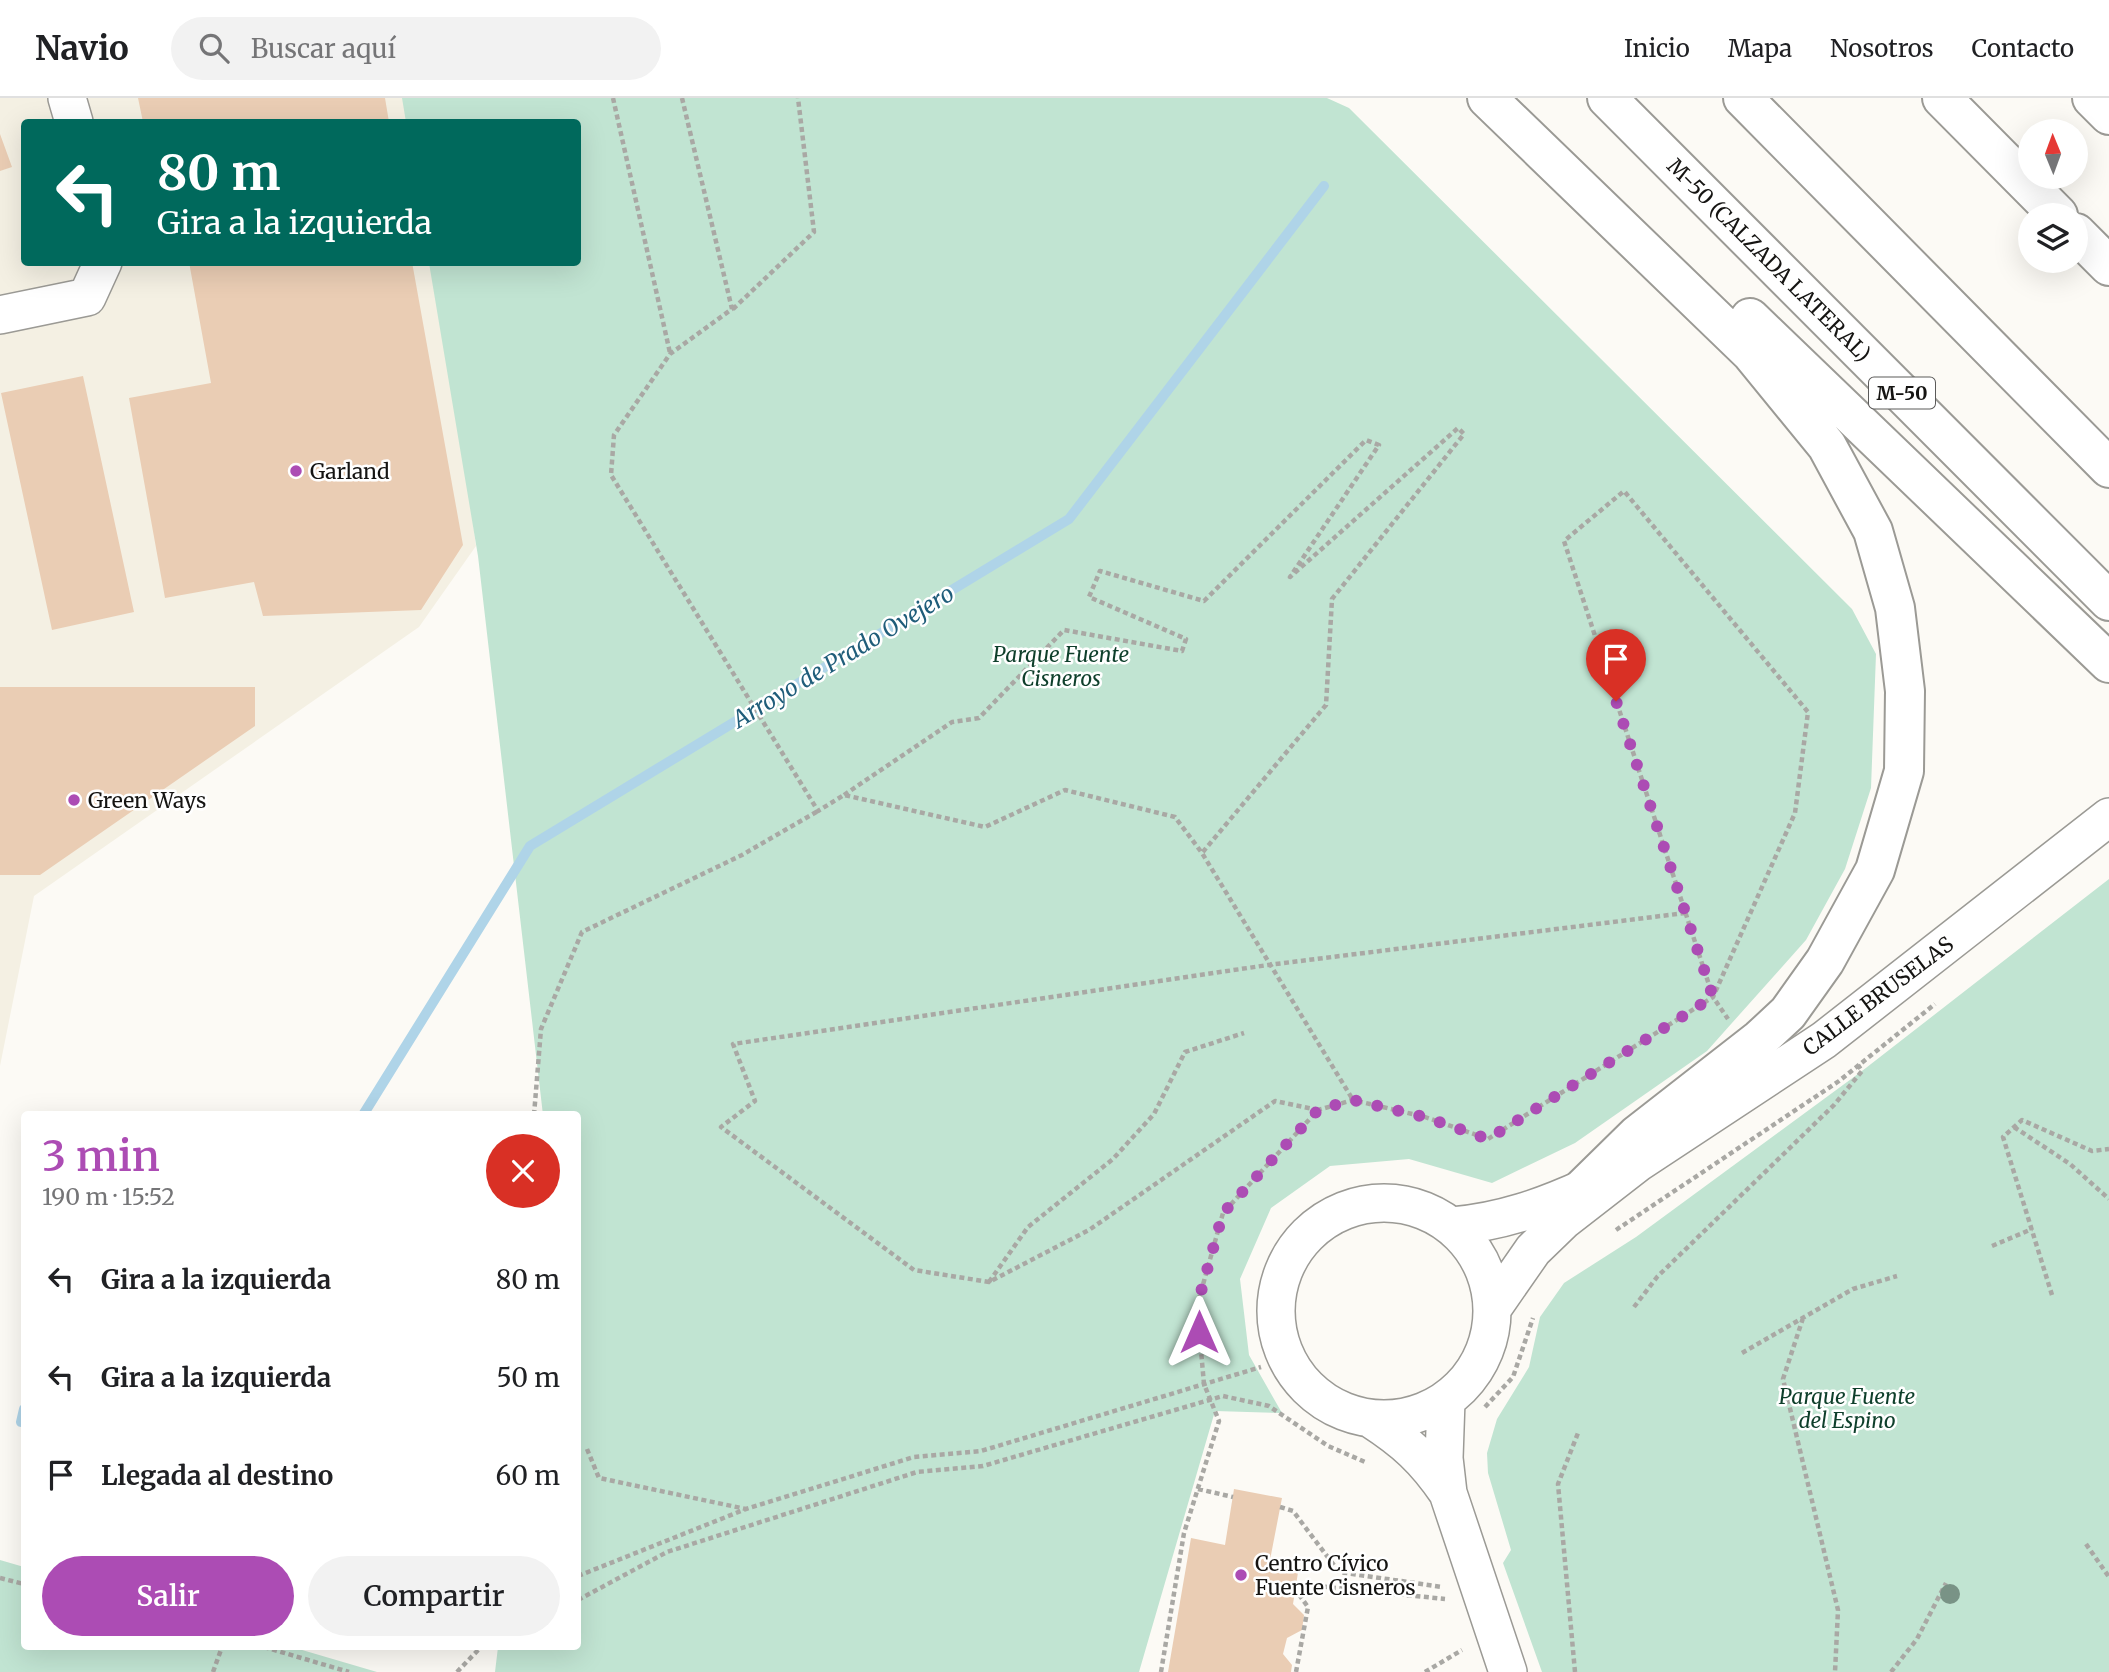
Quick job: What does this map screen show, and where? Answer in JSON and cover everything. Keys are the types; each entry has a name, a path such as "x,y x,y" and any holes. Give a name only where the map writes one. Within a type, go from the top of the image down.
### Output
{"highway":[{"path":"1487,98 1751,353 1828,446 1873,531 1895,608 1905,691 1903,771 1875,870 1825,961 1788,1013 1760,1040 1637,1135 1583,1188"},
{"path":"1517,98 2109,663"},
{"name":"M-50 (CALZADA LATERAL)","path":"1607,98 2109,601"},
{"path":"1744,98 2109,468"},
{"path":"1942,98 2046,203"},
{"path":"2092,98 2109,115"},
{"path":"2088,245 2109,266"}],"street":[{"path":"67,98 73,119"},
{"path":"0,314 88,297 101,266"},
{"name":"CALLE BRUSELAS","path":"1492,1309 1532,1250 1563,1221 1639,1162 1824,1040 2109,817"},
{"name":"CALLE BRUSELAS","path":"1452,1226 1518,1216 1639,1162"},
{"path":"1371,1419 1410,1415 1446,1400 1465,1382 1480,1360 1490,1335 1492,1309 1489,1286 1481,1264 1468,1243 1452,1226 1427,1212 1400,1204 1371,1204 1343,1211 1318,1224 1298,1244 1283,1269 1276,1297 1276,1325 1283,1352 1298,1377 1318,1397 1343,1411 1371,1419 1410,1446 1430,1465 1448,1493"},
{"path":"1446,1400 1444,1458 1448,1493 1508,1672"}],"path":[{"path":"613,98 670,354"},
{"path":"682,98 732,309"},
{"path":"798,98 814,232 732,309 670,354 614,435 611,475 818,811"},
{"path":"534,1111 541,1029 582,932 742,855 844,795 952,722 979,718 1064,630 1182,651 1186,639 1089,597 1100,571 1204,601 1366,440 1379,445 1290,577 1458,428 1464,434 1332,599 1326,705 1202,853"},
{"path":"1685,913 1268,965 733,1044 755,1101 721,1127 914,1270 989,1282 1089,1230 1275,1101 1318,1110 1353,1100 1425,1117 1488,1139 1713,997 1795,813 1808,712 1623,491 1564,541 1713,997 1729,1020"},
{"path":"844,795 985,827 1065,790 1175,817 1202,853 1268,965 1353,1100"},
{"path":"1614,1232 1858,1066 1945,996"},
{"path":"989,1282 1028,1227 1113,1159 1154,1114 1185,1052 1244,1033"},
{"path":"1634,1307 1657,1277 1834,1105 1861,1071 1853,1058"},
{"path":"1161,1672 1184,1533 1219,1421 1204,1384 1197,1306 1223,1213 1318,1110"},
{"path":"2052,1295 2003,1137 2022,1120 2092,1151 2109,1149"},
{"path":"2014,1127 2070,1164 2109,1199"},
{"path":"1992,1246 2032,1229"},
{"path":"1742,1353 1853,1289 1897,1276"},
{"path":"1483,1417 1485,1404 1513,1377 1534,1316"},
{"path":"1803,1318 1783,1379 1838,1610 1835,1672"},
{"path":"581,1575 746,1509 914,1457 981,1451 1261,1367"},
{"path":"581,1598 667,1552 917,1472 983,1466 1223,1396 1269,1406 1328,1446 1366,1463"},
{"path":"1575,1672 1558,1484 1578,1433"},
{"path":"587,1448 599,1478 746,1509"},
{"path":"1198,1489 1233,1497"},
{"path":"1280,1507 1293,1511 1339,1572 1440,1586 1449,1591"},
{"path":"2086,1544 2109,1577"},
{"path":"0,1578 21,1583"},
{"path":"1891,1672 1917,1639 1946,1583"},
{"path":"1296,1672 1308,1607 1300,1596 1300,1584 1454,1600"},
{"path":"1424,1672 1470,1646"},
{"path":"213,1672 221,1650"},
{"path":"274,1650 349,1672"},
{"path":"457,1672 478,1650"}],"shaded area":[{"path":"0,98 416,98 420,119 21,119 21,266 439,266 476,546 419,627 34,896 0,1066"}],"green space":[{"name":"Parque Fuente Cisneros","path":"402,98 1327,98 1349,108 1852,609 1876,654 1871,788 1845,869 1806,940 1707,1051 1575,1143 1492,1183 1409,1159 1330,1166 1271,1208 1240,1279 1249,1355 1282,1413 1215,1411 1139,1672 495,1672 498,1650 581,1650 581,1111 543,1111 478,556 430,266 581,266 581,119 406,119"},
{"name":"Parque Fuente del Espino","path":"2109,879 2109,1672 1542,1672 1503,1563 1511,1550 1488,1473 1487,1453 1497,1419 1529,1367 1540,1317 1564,1283 1636,1237 1862,1071"},
{"path":"0,1560 21,1566 21,1650 302,1650 377,1672 0,1672"}],"building":[{"path":"138,98 385,98 388,119 142,119"},
{"path":"0,134 12,167 0,171"},
{"name":"Garland","path":"190,266 413,266 463,545 421,610 263,616 254,582 165,598 129,398 211,383"},
{"path":"83,376 134,612 52,630 1,393"},
{"name":"Green Ways","path":"0,687 255,687 255,726 40,875 0,875"},
{"name":"Centro Cívico Fuente Cisneros","path":"1234,1489 1282,1498 1270,1560 1299,1566 1293,1604 1304,1615 1302,1630 1287,1638 1283,1654 1292,1665 1291,1672 1168,1672 1191,1538 1225,1545"}],"waterway":[{"name":"Arroyo de Prado Ovejero","path":"365,1111 530,846 1069,519 1324,186"}],"place":[{"name":"Garland","path":"296,471"},
{"name":"Green Ways","path":"74,800"},
{"name":"Centro Cívico Fuente Cisneros","path":"1241,1575"}],"route":[{"path":"1199,1332 1197,1306 1223,1213 1318,1110 1353,1100 1425,1117 1488,1139 1713,997 1616,701"}]}
